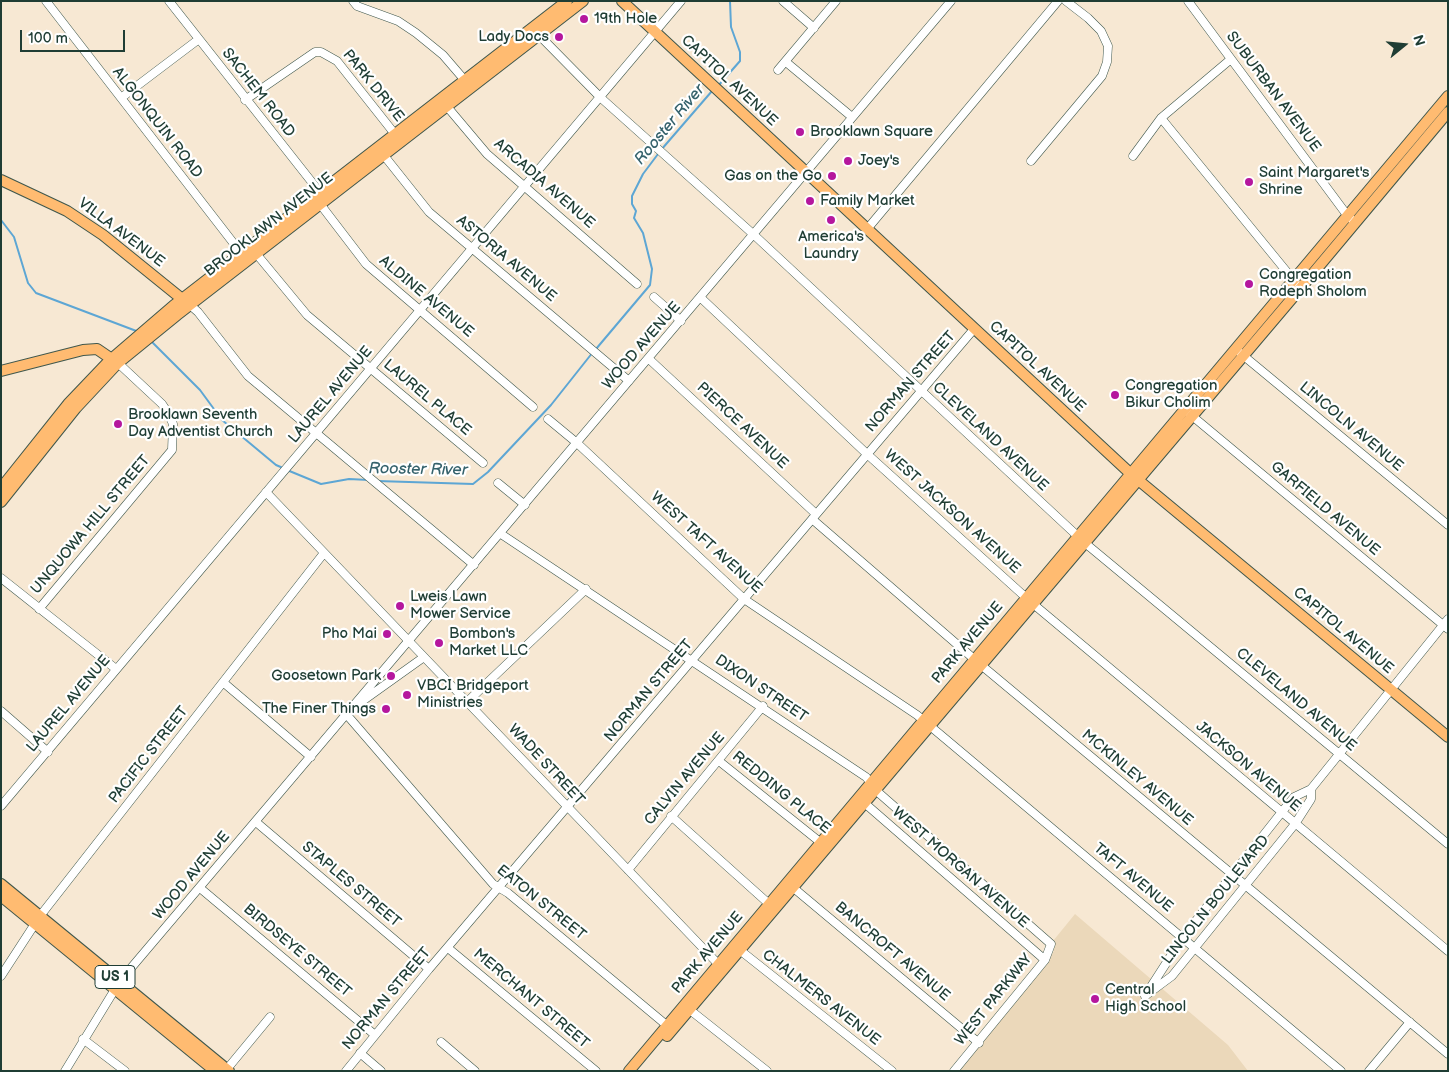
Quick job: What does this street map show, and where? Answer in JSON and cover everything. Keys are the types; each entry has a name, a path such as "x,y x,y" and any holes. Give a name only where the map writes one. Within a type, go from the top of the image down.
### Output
{"main road":[{"name":"BROOKLAWN AVENUE","path":"535,32 567,1"},
{"name":"BROOKLAWN AVENUE","path":"1,488 68,404 150,331 535,32 582,1"},
{"name":"CAPITOL AVENUE","path":"622,1 1134,477 1448,737"},
{"name":"PARK AVENUE","path":"634,1070 1239,353 1293,279 1335,239 1355,223 1445,110 1448,96"},
{"name":"PARK AVENUE","path":"1239,353 1301,288 1335,239 1347,215 1445,110"},
{"name":"VILLA AVENUE","path":"1,180 74,216 103,235 186,302"},
{"path":"1,371 84,350 97,349 115,361"},
{"name":"BROOKLAWN AVENUE","path":"1,502 115,361"},
{"name":"US 1","path":"1,884 38,920 228,1070"},
{"name":"PARK AVENUE","path":"737,948 768,903 790,885"},
{"name":"US 1","path":"1,896 38,920"},
{"name":"US 1","path":"118,985 215,1071"}],"street":[{"name":"ALGONQUIN ROAD","path":"46,1 244,257"},
{"name":"SACHEM ROAD","path":"169,1 320,198"},
{"path":"353,1 357,6 398,21 416,33 443,55 469,84"},
{"name":"LAUREL AVENUE","path":"1,806 266,492 422,311 472,247 682,1"},
{"path":"783,1 814,28"},
{"path":"778,70 836,1"},
{"name":"WOOD AVENUE","path":"65,1071 118,985 502,534 951,1"},
{"path":"868,228 1058,1"},
{"path":"1031,161 1102,76 1107,62 1108,46 1101,32 1088,18 1066,1"},
{"name":"SUBURBAN AVENUE","path":"1188,1 1347,215 1355,223"},
{"name":"CLEVELAND AVENUE","path":"535,32 600,98 753,234 1081,540 1448,844"},
{"path":"120,98 199,39"},
{"name":"PARK DRIVE","path":"245,100 315,52 321,52 337,60 397,138"},
{"path":"1133,156 1161,118 1231,59"},
{"path":"786,62 852,117"},
{"name":"ARCADIA AVENUE","path":"444,102 487,154 637,284"},
{"path":"1161,118 1301,288"},
{"name":"ASTORIA AVENUE","path":"380,151 429,212 629,381"},
{"name":"ALDINE AVENUE","path":"320,198 366,264 533,407"},
{"name":"LAUREL PLACE","path":"253,250 307,315 483,464"},
{"path":"654,297 682,320"},
{"name":"WEST JACKSON AVENUE","path":"701,298 866,454 1029,601"},
{"path":"186,302 198,312 248,376 474,565"},
{"name":"NORMAN STREET","path":"346,1071 429,968 568,808 866,454 974,329"},
{"name":"LINCOLN AVENUE","path":"1239,353 1448,525"},
{"name":"PIERCE AVENUE","path":"649,359 814,517"},
{"name":"UNQUOWA HILL STREET","path":"39,609 172,450 173,424 168,413 162,404 115,361"},
{"name":"GARFIELD AVENUE","path":"1189,413 1446,624"},
{"name":"WEST TAFT AVENUE","path":"548,419 577,443 744,599 926,723"},
{"path":"498,483 525,505"},
{"name":"WADE STREET","path":"266,492 721,967"},
{"name":"MCKINLEY AVENUE","path":"814,517 977,662 1448,1054"},
{"name":"DIXON STREET","path":"502,534 763,706 873,785"},
{"name":"PACIFIC STREET","path":"1,976 38,920 324,553"},
{"path":"1,578 116,669"},
{"path":"467,702 586,589"},
{"name":"JACKSON AVENUE","path":"1029,601 1448,951"},
{"name":"LINCOLN BOULEVARD","path":"1311,789 1311,799 1296,824 1172,976 1145,996 1183,937 1294,797 1311,789 1446,624"},
{"name":"WOOD AVENUE","path":"353,708 424,657"},
{"path":"224,683 311,757"},
{"name":"CALVIN AVENUE","path":"628,870 763,706"},
{"path":"1,711 48,752"},
{"name":"EATON STREET","path":"347,715 493,884 508,893 669,1028"},
{"name":"TAFT AVENUE","path":"926,723 1341,1071"},
{"name":"REDDING PLACE","path":"719,761 823,845"},
{"name":"WEST MORGAN AVENUE","path":"873,785 1051,944"},
{"name":"WEST MORGAN AVENUE","path":"861,800 1045,960"},
{"path":"671,816 768,903"},
{"name":"STAPLES STREET","path":"256,822 429,968"},
{"name":"BANCROFT AVENUE","path":"790,885 979,1043"},
{"name":"BIRDSEYE STREET","path":"200,888 376,1035"},
{"name":"WEST PARKWAY","path":"954,1071 979,1043 1045,960 1051,944"},
{"name":"MERCHANT STREET","path":"448,948 596,1071"},
{"name":"CHALMERS AVENUE","path":"737,948 892,1071"},
{"path":"687,1007 767,1071"},
{"path":"228,1070 270,1016"},
{"path":"1369,1071 1410,1022"},
{"path":"83,1039 125,1071"},
{"path":"442,1042 475,1071"},
{"path":"360,1053 381,1071"}],"shaded area":[{"name":"Central High School","path":"1075,914 1228,1045 1248,1071 959,1071 1053,953 1055,945 1053,941"}],"waterway":[{"name":"Rooster River","path":"718,86 740,61 740,52 731,27 730,1"},
{"name":"Rooster River","path":"661,150 712,91"},
{"name":"Rooster River","path":"596,349 650,285 652,269 643,233 634,218 636,211 632,204 632,196 643,174 658,154"},
{"name":"Rooster River","path":"1,220 14,237 28,283 36,293 139,332"},
{"name":"Rooster River","path":"150,340 200,390 222,420 276,465 283,468"},
{"name":"Rooster River","path":"377,481 473,484 488,472 551,405 593,352"},
{"name":"Rooster River","path":"287,470 321,484 349,479 369,480"}],"place":[{"name":"19th Hole","path":"584,19"},
{"name":"Lady Docs","path":"559,37"},
{"name":"Brooklawn Square","path":"800,132"},
{"name":"Joey's","path":"848,161"},
{"name":"Gas on the Go","path":"832,176"},
{"name":"Saint Margaret's Shrine","path":"1249,182"},
{"name":"Family Market","path":"810,201"},
{"name":"America's Laundry","path":"831,220"},
{"name":"Congregation Rodeph Sholom","path":"1249,284"},
{"name":"Congregation Bikur Cholim","path":"1115,395"},
{"name":"Brooklawn Seventh Day Adventist Church","path":"118,424"},
{"name":"Lweis Lawn Mower Service","path":"400,606"},
{"name":"Pho Mai","path":"387,634"},
{"name":"Bombon's Market LLC","path":"439,643"},
{"name":"Goosetown Park","path":"391,676"},
{"name":"VBCI Bridgeport Ministries","path":"407,695"},
{"name":"The Finer Things","path":"386,709"},
{"name":"Central High School","path":"1095,999"}]}
